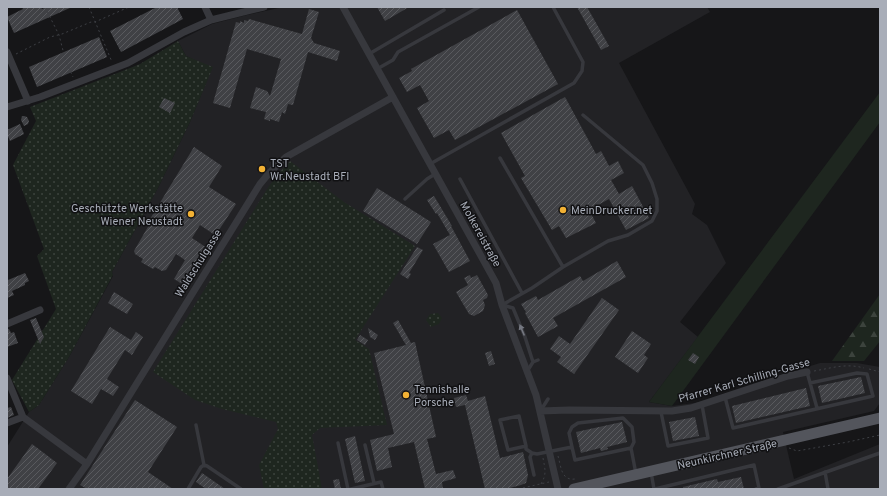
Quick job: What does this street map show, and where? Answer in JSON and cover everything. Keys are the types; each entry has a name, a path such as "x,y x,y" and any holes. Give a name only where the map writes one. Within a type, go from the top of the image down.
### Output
{"main road":[{"name":"Neunkirchner Straße","path":"575,484 637,475 880,418"}],"street":[{"path":"205,7 211,20"},
{"path":"7,107 28,101 128,63 184,32 211,20 264,7"},
{"name":"Molkereistraße","path":"343,7 496,284 502,305 528,371 553,451 558,489"},
{"path":"7,52 28,101"},
{"name":"Waldschulgasse","path":"69,489 87,464 260,184 286,157 393,97"},
{"path":"7,324 40,310"},
{"name":"Pfarrer Karl Schilling-Gasse","path":"540,411 672,411 702,405 788,376 807,372"},
{"path":"7,378 23,417 87,464"},
{"path":"7,423 23,417"}],"lane":[{"path":"377,69 393,60 398,52 479,7"},
{"path":"430,164 574,83 582,71 583,62 553,7"},
{"path":"369,54 444,10"},
{"path":"502,305 608,241 628,236 652,222 657,211 657,199 652,183 643,165 583,115"},
{"path":"500,158 563,267"},
{"path":"404,199 435,174"},
{"path":"460,179 522,293"},
{"path":"502,305 513,308 526,337 533,362"},
{"path":"528,371 533,362 538,360"},
{"path":"807,372 817,408"},
{"path":"725,398 733,428 873,396 867,374 857,373 810,383"},
{"path":"540,411 548,399"},
{"path":"661,411 668,446 708,438 702,405"},
{"path":"526,446 508,450 500,420 519,416 526,446 526,449 532,453 542,454 572,447"},
{"path":"631,448 575,460 570,433 572,427 578,423 623,418 632,427 634,442 631,448 637,475"},
{"path":"188,489 204,465 196,425"},
{"path":"338,443 350,489 381,482 383,489"},
{"path":"366,445 374,483"},
{"path":"778,489 880,452"},
{"path":"532,453 530,457 534,475"},
{"path":"204,465 242,489"},
{"path":"651,471 655,489 754,465 759,488 756,489"},
{"path":"825,472 828,489"}],"path":[{"path":"45,7 59,35 66,62 74,78"},
{"path":"89,7 112,62"},
{"path":"15,54 50,37 59,35 91,22 95,22 129,7"},
{"name":"Pfarrer Karl Schilling-Gasse","path":"807,372 840,366 858,366 880,372"},
{"path":"782,441 790,449 797,451 880,435"},
{"path":"553,451 564,476 571,479 575,484"},
{"path":"518,489 540,484 545,476 542,454"}],"shaded area":[{"path":"283,7 707,7 710,12 619,63 695,204 692,214 707,225 726,263 680,322 698,337 649,402 672,406 701,402 820,363 857,363 880,367 880,403 874,411 783,432 794,479 880,444 880,489 7,489 7,447 29,412 39,405 69,357 113,276 112,272 158,188 190,122 212,68 186,56 178,41 212,24"}],"green space":[{"path":"178,41 186,56 213,67 190,122 158,188 112,272 113,275 69,357 39,405 29,412 12,380 56,309 37,256 44,249 13,165 36,121 30,107 140,64"},
{"path":"880,92 880,122 672,406 649,402"},
{"path":"290,161 344,202 415,246 355,340 369,349 387,425 320,428 312,435 322,489 264,489 259,465 278,429 276,422 222,409 195,400 153,372 269,186"},
{"path":"880,294 880,341 864,361 832,361"},
{"path":"438,313 442,318 439,324 431,327 426,320 430,314"}],"building":[{"path":"22,7 41,7 42,9 46,7 72,7 14,33 7,17 23,9"},
{"path":"157,7 177,7 183,19 121,52 110,31"},
{"path":"377,7 409,7 385,21"},
{"path":"577,7 587,7 609,46 601,50"},
{"path":"309,9 319,12 311,38 314,43 340,51 337,61 308,52 293,105 288,104 285,114 282,112 279,122 264,119 266,112 250,108 256,87 267,91 270,96 281,59 247,49 230,108 213,103 236,22 240,23 240,21 244,23 244,20 248,21 249,19 302,34"},
{"path":"517,10 558,84 455,140 449,130 434,138 417,108 429,101 420,85 407,92 399,78 412,71 411,69"},
{"path":"99,37 107,57 37,87 29,67"},
{"path":"565,97 596,154 601,151 609,166 618,161 624,173 611,180 619,194 632,186 649,218 626,230 609,199 589,210 596,223 566,238 559,226 552,230 521,178 525,176 501,133"},
{"path":"164,98 175,103 170,113 159,107"},
{"path":"22,116 27,117 29,121 28,124 24,126 21,120"},
{"path":"20,124 24,134 10,141 7,130"},
{"name":"Geschützte Werkstätte Wiener Neustadt","path":"194,147 222,166 209,187 236,204 215,235 200,225 192,238 207,248 184,285 174,279 185,260 176,254 166,270 162,271 155,267 153,269 141,262 143,259 135,254 134,251 149,225 147,224"},
{"name":"TST Wr.Neustadt BFI","path":"260,165 266,168 263,173 258,170"},
{"path":"377,188 431,222 417,244 363,211"},
{"path":"434,196 452,226 470,261 449,272 433,244 450,235 437,213 436,214 427,200"},
{"path":"417,247 423,250 409,273 411,274 408,279 400,274"},
{"path":"617,261 626,277 553,318 558,326 538,337 521,304 536,296 538,300 580,276 583,281"},
{"path":"25,273 29,281 25,283 25,285 12,291 14,295 7,298 7,279 8,280"},
{"path":"470,275 471,278 477,275 488,295 487,298 483,300 485,305 483,311 474,316 469,314 456,292 468,285 464,278"},
{"path":"114,292 133,304 127,314 108,303"},
{"path":"602,298 619,310 574,374 557,362 561,357 550,349 559,336 570,344"},
{"path":"36,318 44,337 40,344 30,320"},
{"name":"Tennishalle Porsche","path":"398,320 411,343 415,342 436,437 427,439 436,474 453,470 456,478 442,482 443,489 425,489 414,442 388,448 392,467 377,471 370,440 394,434 374,353 406,345 393,323"},
{"path":"110,327 131,340 136,332 143,337 132,355 125,350 107,379 119,387 113,396 101,389 92,404 71,391"},
{"path":"368,328 378,335 375,340 370,337"},
{"path":"7,329 9,329 11,333 14,332 18,343 7,347"},
{"path":"632,331 651,344 644,355 648,358 638,373 615,357"},
{"path":"360,335 368,340 365,345 357,340"},
{"path":"491,351 495,364 489,366 485,353"},
{"path":"693,353 699,357 695,364 688,360"},
{"path":"861,377 865,393 822,403 818,386"},
{"path":"806,388 810,406 736,423 732,406"},
{"path":"466,395 468,401 485,396 500,458 523,452 528,475 526,483 506,489 485,489 465,405 456,407 454,398"},
{"path":"135,400 177,427 148,472 173,489 87,489 80,485"},
{"path":"11,407 14,415 7,418 7,408"},
{"path":"695,417 699,436 673,441 669,422"},
{"path":"622,422 627,442 607,447 608,449 602,451 600,448 581,453 576,432"},
{"path":"355,436 365,481 355,483 345,439"},
{"path":"32,444 57,463 38,489 7,489 7,479"},
{"path":"202,473 225,489 206,489 196,482"},
{"path":"741,477 744,489 683,489 683,487 717,479 718,482"},
{"path":"339,479 341,489 335,489 333,480"}],"place":[{"name":"TST Wr.Neustadt BFI","path":"262,169"},
{"name":"MeinDrucker.net","path":"563,210"},
{"name":"Geschützte Werkstätte Wiener Neustadt","path":"191,214"},
{"name":"Tennishalle Porsche","path":"406,395"}]}
